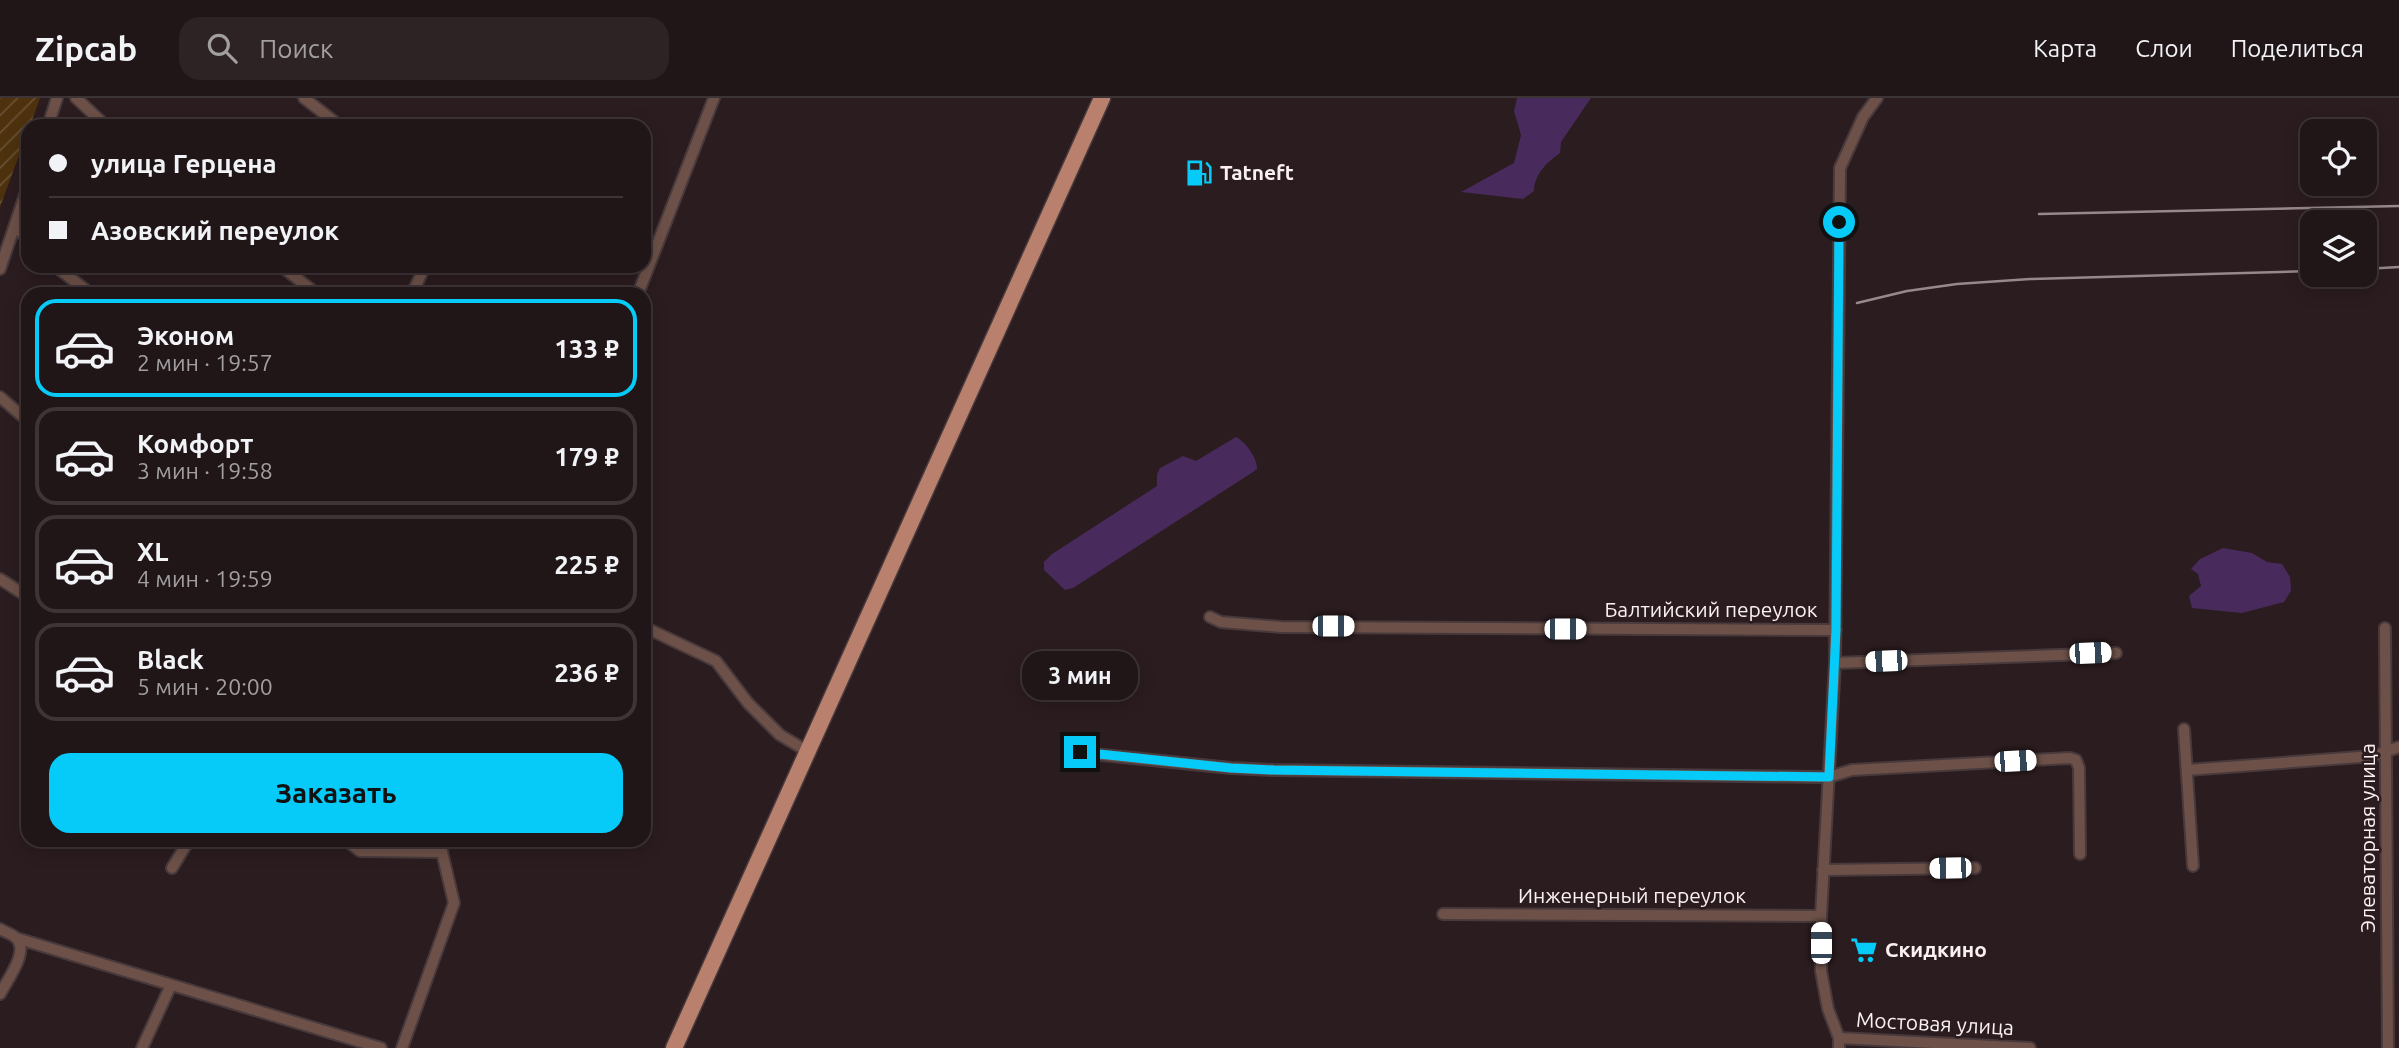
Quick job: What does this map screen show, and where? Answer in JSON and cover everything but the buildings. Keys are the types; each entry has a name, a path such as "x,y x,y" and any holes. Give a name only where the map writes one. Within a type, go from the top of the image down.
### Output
{"main road":[{"path":"674,1048 1102,98"}],"street":[{"path":"50,119 57,98"},
{"path":"76,98 98,119"},
{"path":"304,98 331,119"},
{"path":"651,260 714,98"},
{"path":"1839,1043 1828,1009 1821,971 1821,916 1836,630 1840,168 1863,117 1877,98"},
{"path":"0,269 21,207"},
{"path":"15,225 21,232"},
{"path":"64,273 82,287"},
{"path":"290,273 308,287"},
{"path":"0,397 21,415"},
{"path":"0,579 21,592"},
{"name":"Балтийский переулок","path":"1210,617 1221,622 1281,627 1836,630"},
{"name":"Элеваторная улица","path":"2385,628 2388,1048"},
{"path":"651,630 716,661 748,703 780,735 807,751"},
{"path":"1835,663 2116,653"},
{"path":"2184,729 2193,866"},
{"path":"2187,770 2372,756 2399,747"},
{"path":"1073,752 1274,770 1829,777 1852,770 2070,758 2076,760 2079,768 2080,854"},
{"path":"172,868 185,847"},
{"path":"355,847 360,851 426,847"},
{"path":"402,1048 454,903 442,847"},
{"path":"1823,870 1975,868"},
{"name":"Инженерный переулок","path":"1443,914 1821,916"},
{"path":"0,929 16,938 381,1048"},
{"path":"0,994 19,957 21,946 16,938"},
{"path":"142,1048 171,985"},
{"name":"Мостовая улица","path":"1839,1043 2030,1048"}],"shaded area":[{"path":"0,98 40,98 32,119 21,119 21,150 0,207"},
{"path":"1517,98 1591,98 1561,142 1560,153 1542,169 1534,191 1523,199 1461,192 1514,163 1521,135 1514,111"},
{"path":"1236,437 1253,456 1257,469 1253,472 1073,588 1065,590 1044,570 1044,562 1052,554 1157,486 1160,468 1183,456 1196,461"},
{"path":"2223,548 2252,553 2267,562 2282,564 2290,577 2291,591 2284,602 2242,613 2192,608 2189,596 2201,586 2198,574 2191,569 2200,559"}],"railway":[{"path":"2039,214 2399,206"},
{"path":"2377,268 2399,267"},
{"path":"1857,303 1907,291 1957,284 2030,279 2300,271"}],"place":[{"name":"Tatneft","path":"1199,173"},
{"name":"Скидкино","path":"1864,950"}],"route":[{"path":"1080,752 1274,770 1829,777 1836,630 1839,222"}]}
